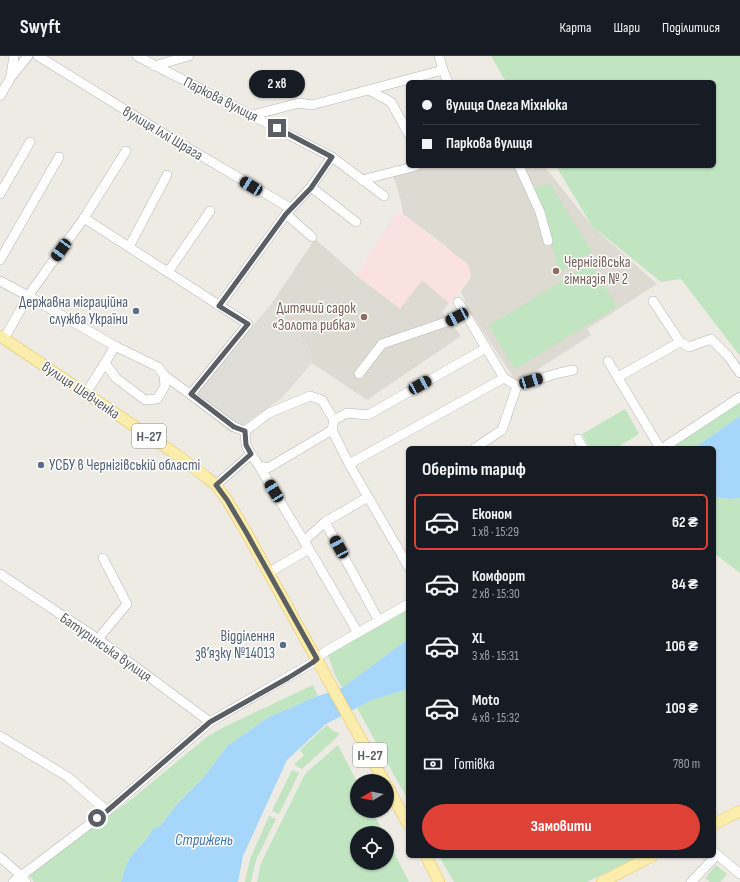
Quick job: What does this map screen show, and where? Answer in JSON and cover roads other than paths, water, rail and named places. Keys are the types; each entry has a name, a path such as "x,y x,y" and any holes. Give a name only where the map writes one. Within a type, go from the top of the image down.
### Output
{"main road":[{"name":"вулиця Шевченка","path":"2,337 173,452 216,485 227,500 380,774"},
{"name":"Н-27","path":"394,799 406,820"},
{"path":"716,823 740,812"},
{"path":"427,858 439,882"},
{"path":"602,882 648,858"}],"street":[{"path":"11,77 14,56"},
{"path":"0,96 11,77 28,56"},
{"name":"вулиця Іллі Шрага","path":"38,56 288,211 312,237"},
{"name":"Паркова вулиця","path":"137,56 332,157 384,196"},
{"path":"154,66 189,56"},
{"path":"439,56 447,80"},
{"path":"253,115 299,103 312,105 443,70"},
{"path":"369,90 391,102 406,130"},
{"path":"0,194 30,142"},
{"path":"2,337 28,296 84,218 126,151"},
{"path":"0,260 59,157"},
{"path":"219,306 288,211 311,188 332,157"},
{"path":"362,180 408,168"},
{"path":"520,168 540,212 548,241"},
{"path":"129,247 167,175"},
{"path":"311,188 356,222"},
{"path":"168,272 210,211"},
{"path":"84,218 248,324 191,394"},
{"path":"0,281 115,346 158,367 164,375 234,427 245,431"},
{"path":"653,301 680,342 689,347 711,339 728,356 740,373"},
{"path":"458,302 504,378 517,386 573,370"},
{"path":"359,374 382,344 449,321 465,313"},
{"path":"618,377 680,342"},
{"path":"86,394 115,346"},
{"path":"334,420 347,413 368,415 486,348"},
{"path":"608,360 659,446"},
{"path":"105,363 116,378 145,400 157,399 165,386 164,375"},
{"path":"349,464 504,378"},
{"path":"478,446 502,430 517,386"},
{"path":"245,431 269,413 310,396 322,400 334,420 332,430 349,464 406,563"},
{"path":"666,446 740,397"},
{"path":"259,466 268,468 332,430"},
{"path":"245,431 246,445 251,454 358,632"},
{"path":"578,439 582,446"},
{"path":"216,485 251,454"},
{"path":"304,541 325,522 368,497"},
{"path":"325,522 380,621"},
{"path":"268,573 309,549"},
{"path":"98,639 127,604 103,558"},
{"name":"Батуринська вулиця","path":"0,574 98,639 210,722"},
{"path":"0,857 20,880 107,811 210,722 288,678 312,663 326,651 406,605"},
{"path":"0,736 68,777 107,811"},
{"path":"716,853 740,874"},
{"path":"691,882 712,858"}],"water":[{"path":"740,416 740,498 730,499 716,497 716,446 697,446"},
{"name":"Стрижень","path":"406,640 406,690 372,700 326,724 287,760 243,856 238,882 121,882 127,864 132,855 146,840 152,830 161,825 177,804 203,778 228,745 269,717 318,696 342,688"}],"place":[{"name":"Чернігівська гімназія № 2","path":"556,271"},
{"name":"Державна міграційна служба України","path":"136,311"},
{"name":"Дитячий садок «Золота рибка»","path":"364,317"},
{"name":"УСБУ в Чернігівській області","path":"41,465"},
{"name":"Відділення зв’язку №14013","path":"283,645"}]}
